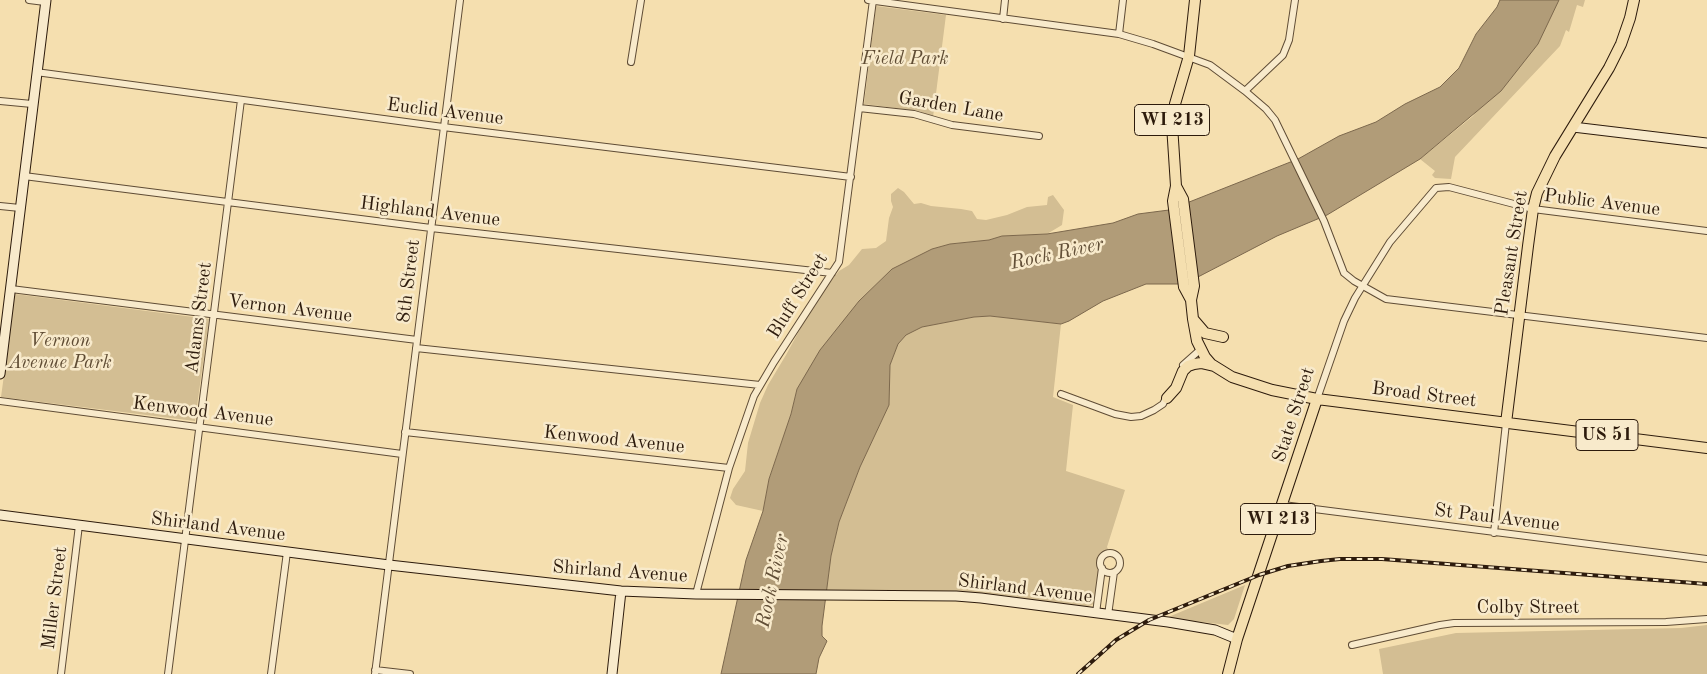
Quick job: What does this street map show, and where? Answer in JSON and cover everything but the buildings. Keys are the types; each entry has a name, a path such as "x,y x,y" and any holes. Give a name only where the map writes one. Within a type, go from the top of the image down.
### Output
{"main road":[{"name":"WI 213","path":"1189,56 1195,0"},
{"name":"Pleasant Street","path":"1506,423 1533,209 1537,193 1543,179 1609,68 1621,44 1634,0"},
{"name":"Broad Street","path":"1189,56 1172,118 1172,142 1193,318 1200,349 1214,366 1232,377 1272,390 1317,399 1707,448"},
{"path":"1193,318 1205,333 1223,337"},
{"path":"1165,401 1176,388 1183,371 1188,366 1201,363 1214,366"},
{"name":"State Street","path":"1228,674 1237,639 1317,399"}],"street":[{"path":"0,374 4,310 11,289 45,1 29,0"},
{"name":"8th Street","path":"375,672 460,0"},
{"path":"631,62 641,0"},
{"path":"872,0 1119,34 1189,56 1218,70 1266,108 1275,120 1292,151 1324,221 1341,267 1347,276 1389,300 1707,338"},
{"name":"Bluff Street","path":"696,594 730,468 754,396 840,258 872,0"},
{"path":"1003,19 1005,0"},
{"path":"1119,34 1123,0"},
{"path":"1246,92 1283,55 1289,40 1295,0"},
{"name":"Euclid Avenue","path":"36,72 444,127 851,177"},
{"path":"0,100 32,104"},
{"name":"Adams Street","path":"168,674 242,100"},
{"name":"Garden Lane","path":"859,108 914,114 952,125 1038,136"},
{"path":"1573,127 1707,143"},
{"name":"Highland Avenue","path":"24,176 431,228 832,273"},
{"name":"Public Avenue","path":"1436,188 1449,187 1533,209 1707,231"},
{"name":"State Street","path":"1317,399 1344,321 1362,286 1390,242 1436,188"},
{"path":"0,206 20,208"},
{"name":"Vernon Avenue","path":"11,289 417,340"},
{"path":"416,348 760,385"},
{"path":"1061,394 1116,414 1131,417 1141,416 1154,410 1165,401 1176,376 1184,364 1200,349"},
{"name":"Kenwood Avenue","path":"0,401 402,454"},
{"name":"Pleasant Street","path":"1494,532 1506,423"},
{"name":"Kenwood Avenue","path":"405,432 730,468"},
{"name":"St Paul Avenue","path":"1283,505 1707,559"},
{"name":"Shirland Avenue","path":"0,515 389,565 621,591 696,594 970,597 1215,630 1237,639"},
{"name":"Miller Street","path":"61,674 79,525"},
{"path":"271,674 287,552"},
{"path":"1096,613 1102,568 1101,559 1106,554 1112,553 1120,561 1119,567 1114,572 1108,615"},
{"path":"1102,568 1108,572 1114,572"},
{"path":"612,674 621,591"},
{"name":"Colby Street","path":"1352,645 1454,623 1666,622 1707,619"},
{"path":"375,672 410,674"}],"green space":[{"path":"1559,0 1585,0 1583,7 1577,5 1569,32 1566,30 1560,46 1455,157 1451,179 1435,178 1432,175 1435,171 1420,159 1473,116"},
{"name":"Field Park","path":"876,6 946,15 933,117 919,111 864,104"},
{"path":"898,188 914,204 921,203 972,211 977,219 986,220 1007,215 1027,207 1047,205 1048,197 1053,195 1064,210 1062,225 1047,234 1002,236 989,240 950,244 932,249 892,269 859,301 797,389 791,414 769,479 763,511 736,505 730,498 733,489 745,471 748,443 760,403 768,385 805,320 839,271 849,265 862,249 876,248 886,241 889,218 893,207 891,194"},
{"name":"Vernon Avenue Park","path":"15,294 209,319 195,421 1,397"},
{"path":"990,316 1061,324 1053,397 1073,405 1066,471 1125,490 1107,547 1108,549 1101,552 1097,559 1098,572 1094,604 1086,607 979,594 826,592 831,556 839,522 860,467 889,405 890,365 898,344 906,335 922,327 974,317"},
{"path":"1245,585 1234,619 1228,625 1166,618"},
{"path":"1707,625 1707,674 1383,674 1379,649 1456,633 1681,628"}],"water":[{"name":"Rock River","path":"1500,0 1559,0 1538,44 1501,91 1420,159 1327,215 1277,236 1196,278 1179,284 1146,284 1103,301 1061,324 990,316 974,317 922,327 906,335 898,344 890,365 889,405 860,467 839,522 831,556 822,626 822,636 827,641 819,658 816,674 721,674 746,560 763,511 769,479 791,414 797,389 820,350 859,301 892,269 932,249 950,244 989,240 1002,236 1047,234 1113,223 1138,214 1169,210 1298,159 1339,136 1376,122 1405,104 1440,87 1459,68 1476,34 1497,7"}],"railway":[{"path":"1078,674 1116,640 1149,620 1259,575 1288,566 1321,561 1382,559 1707,584"}]}
